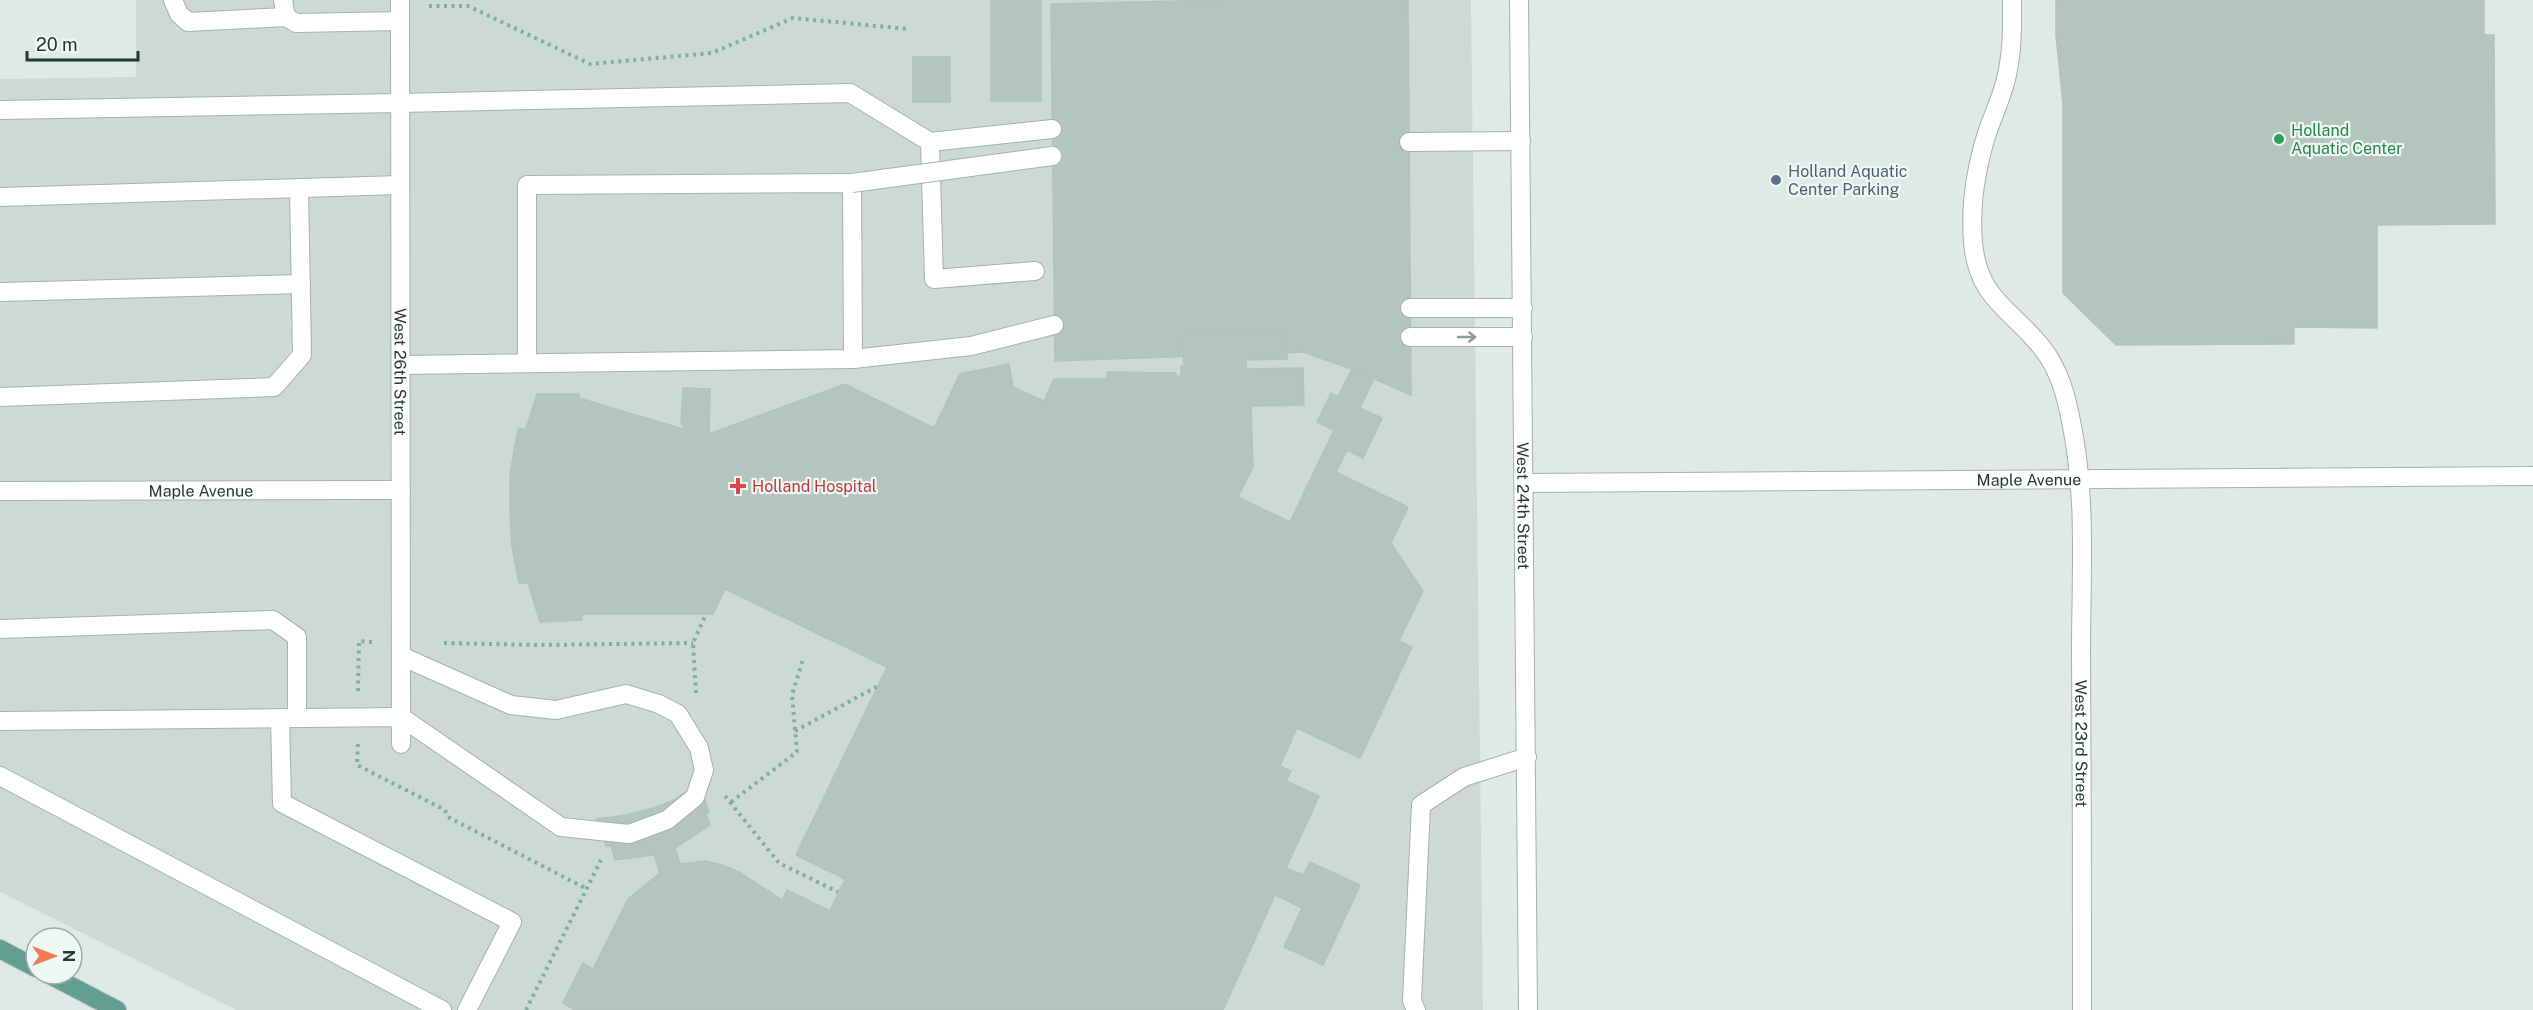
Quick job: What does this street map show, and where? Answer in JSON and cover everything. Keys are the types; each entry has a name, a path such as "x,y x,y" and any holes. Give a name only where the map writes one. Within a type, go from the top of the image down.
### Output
{"main road":[{"path":"0,949 24,962"},
{"path":"71,986 117,1010"}],"street":[{"path":"173,0 179,14 188,22 285,9 296,23 399,9"},
{"name":"West 24th Street","path":"1519,0 1528,1010"},
{"name":"West 23rd Street","path":"2012,0 2009,63 2001,99 1987,134 1977,171 1973,241 1977,267 1984,285 1995,301 2044,350 2061,378 2081,477 2082,1010"},
{"name":"West 26th Street","path":"399,9 401,744"},
{"path":"0,110 400,104 850,93 930,142 1052,129"},
{"path":"1409,142 1521,141"},
{"path":"930,142 934,279 1035,271"},
{"path":"528,363 528,184 852,183 1052,156"},
{"path":"852,183 853,358"},
{"path":"0,197 400,185"},
{"path":"0,396 274,387 302,355 299,188"},
{"path":"0,292 301,284"},
{"path":"1410,308 1523,308"},
{"path":"401,365 853,358 971,346 1054,325"},
{"path":"1410,337 1523,337"},
{"name":"Maple Avenue","path":"1525,483 2081,477 2533,476"},
{"name":"Maple Avenue","path":"0,491 401,490"},
{"path":"0,629 273,620 297,637 282,803 512,922 467,1010"},
{"path":"0,721 401,717 561,827 630,834 667,820 695,797 704,770 699,748 678,714 658,704 626,694 556,710 511,705 401,656"},
{"path":"1416,1010 1412,1001 1421,805 1464,777 1527,757"},
{"path":"0,776 442,1010"}],"path":[{"path":"399,9 468,6 590,64 712,53 793,18 908,29"},
{"path":"693,643 706,614"},
{"path":"731,802 797,752 792,695 803,659"},
{"path":"795,731 878,686"},
{"path":"702,775 731,802 779,863 838,892"},
{"path":"526,1010 615,833"}],"shaded area":[{"name":"Holland Hospital","path":"136,0 1471,0 1483,1010 236,1010 84,934 84,926 68,926 0,892 0,79 136,77"}],"building":[{"path":"991,0 1041,0 1041,101 991,101"},
{"path":"1224,0 1408,0 1411,395 1352,369 1303,352 1055,361 1051,4"},
{"name":"Holland Aquatic Center","path":"2056,0 2484,0 2484,35 2494,35 2495,224 2377,225 2377,328 2294,327 2294,344 2116,345 2063,293 2063,104 2056,35"},
{"path":"913,57 950,57 950,102 913,102"},
{"name":"Holland Hospital","path":"1287,333 1287,359 1246,360 1246,369 1303,368 1304,405 1251,406 1253,467 1238,497 1290,522 1334,430 1317,422 1331,393 1338,397 1352,369 1373,380 1360,408 1382,418 1363,458 1347,450 1336,472 1408,507 1391,543 1423,591 1399,641 1412,647 1360,758 1297,728 1280,766 1291,771 1286,781 1319,796 1286,868 1303,875 1310,862 1360,885 1323,965 1284,947 1302,908 1275,895 1223,1010 575,1010 563,1003 583,963 593,969 628,899 660,873 654,855 615,860 611,846 606,846 596,819 653,808 672,801 699,784 709,811 706,814 710,825 675,848 680,864 705,861 722,865 739,872 782,900 787,890 830,911 845,879 796,855 887,667 725,589 713,614 582,614 582,620 540,622 528,583 519,583 512,547 510,512 510,474 518,429 526,429 537,394 579,394 579,398 686,430 681,423 683,388 710,389 709,434 845,384 934,428 960,374 1009,364 1013,387 1044,401 1054,379 1107,379 1107,372 1176,373 1176,376 1181,376 1181,366 1189,366 1189,364 1184,364 1182,335"}],"place":[{"name":"Holland Aquatic Center","path":"2279,139"},
{"name":"Holland Aquatic Center Parking","path":"1776,180"},
{"name":"Holland Hospital","path":"738,486"}]}
